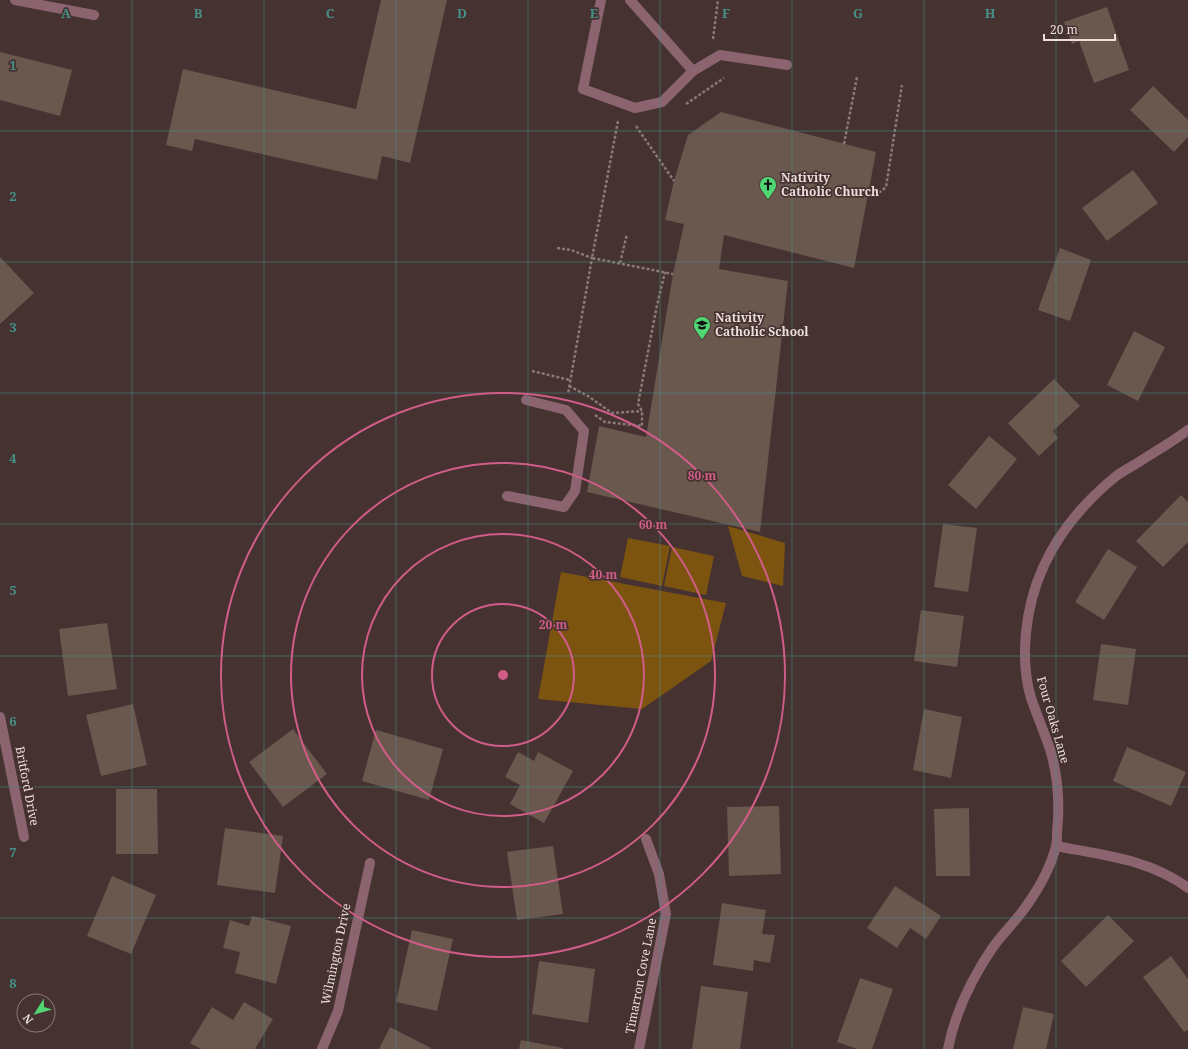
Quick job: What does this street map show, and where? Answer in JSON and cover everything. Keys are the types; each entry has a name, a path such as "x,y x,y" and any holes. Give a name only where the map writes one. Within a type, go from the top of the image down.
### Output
{"street":[{"path":"15,0 94,15"},
{"path":"601,0 583,89 635,108 662,102 693,70 720,55 787,65"},
{"path":"630,0 693,70"},
{"path":"507,496 564,507 575,491 584,431 566,410 526,400"},
{"name":"Four Oaks Lane","path":"948,1049 950,1036 958,1013 975,975 994,946 1027,905 1045,874 1056,846 1059,818 1058,788 1050,751 1030,696 1025,664 1027,619 1031,599 1039,576 1047,557 1060,535 1088,502 1117,476 1188,430"},
{"name":"Britford Drive","path":"0,717 24,837"},
{"name":"Timarron Cove Lane","path":"639,1049 666,914 659,874 646,839"},
{"path":"1056,846 1130,860 1159,870 1179,881 1188,888"},
{"name":"Wilmington Drive","path":"322,1049 338,1011 370,863"}],"path":[{"path":"713,39 718,0"},
{"path":"844,144 857,77"},
{"path":"875,196 886,186 902,84"},
{"path":"614,120 624,123"},
{"path":"567,398 618,121"},
{"path":"631,124 637,126 674,181"},
{"path":"620,263 627,234"},
{"path":"557,248 571,250 592,258 674,274"},
{"path":"593,414 605,422 642,426 642,411 638,404 657,305 665,272"},
{"path":"532,371 570,380"},
{"path":"569,386 588,396 612,413 642,411"}],"shaded area":[{"path":"728,526 785,543 783,586 742,576"},
{"path":"628,538 670,546 662,586 620,577"},
{"path":"672,547 714,556 706,595 664,586"},
{"path":"561,572 726,603 711,661 642,709 538,699"}],"building":[{"path":"381,0 447,0 410,163 382,156 377,180 195,139 192,151 166,145 183,69 356,109"},
{"path":"1107,7 1129,70 1094,83 1079,41 1072,44 1064,22"},
{"path":"0,52 72,70 60,116 0,100"},
{"path":"1153,86 1188,120 1188,137 1174,152 1130,110"},
{"path":"721,112 876,152 854,268 724,235 719,269 788,281 760,532 587,492 599,426 646,437 673,274 684,224 665,220 674,181 688,135"},
{"path":"1133,170 1158,203 1107,241 1082,208"},
{"path":"1060,248 1091,260 1070,321 1038,310"},
{"path":"0,257 34,293 0,324"},
{"path":"1134,331 1165,347 1138,401 1107,385"},
{"path":"1054,379 1080,406 1053,431 1058,438 1039,456 1008,423"},
{"path":"989,436 1017,459 976,509 948,485"},
{"path":"1181,495 1188,502 1188,542 1163,567 1136,541"},
{"path":"943,524 977,528 968,592 934,587"},
{"path":"1108,549 1137,567 1104,620 1075,602"},
{"path":"921,610 964,616 957,667 914,661"},
{"path":"107,623 117,689 68,696 59,629"},
{"path":"1101,644 1136,649 1128,705 1093,700"},
{"path":"133,704 147,765 101,776 86,715"},
{"path":"924,709 962,717 951,778 913,770"},
{"path":"293,729 327,774 283,807 249,762"},
{"path":"376,730 443,749 429,800 362,781"},
{"path":"1127,747 1186,772 1171,806 1113,781"},
{"path":"518,752 534,761 538,752 573,771 544,823 510,804 520,785 505,777"},
{"path":"116,789 157,789 158,854 116,854"},
{"path":"779,806 781,874 729,876 727,807"},
{"path":"969,808 970,876 936,876 934,809"},
{"path":"225,828 283,836 275,893 217,885"},
{"path":"553,846 563,914 517,920 507,852"},
{"path":"112,876 156,895 131,954 87,936"},
{"path":"895,886 941,916 926,939 910,928 897,948 867,928"},
{"path":"722,903 766,910 762,934 775,935 770,963 754,960 753,971 713,965"},
{"path":"1108,915 1134,941 1086,987 1061,961"},
{"path":"252,916 291,926 276,984 235,973 240,952 223,948 230,920 249,926"},
{"path":"412,930 453,939 437,1011 396,1002"},
{"path":"1171,956 1188,979 1188,1030 1184,1032 1143,977"},
{"path":"539,961 595,969 588,1023 532,1014"},
{"path":"860,978 893,989 872,1049 857,1049 837,1042"},
{"path":"701,986 748,992 740,1049 692,1049"},
{"path":"244,1002 273,1019 255,1049 201,1049 190,1043 212,1007 233,1020"},
{"path":"1023,1007 1054,1014 1046,1049 1013,1049"},
{"path":"390,1027 431,1048 379,1049"},
{"path":"521,1040 563,1048 563,1049 519,1049"}],"place":[{"name":"Nativity Catholic Church","path":"768,200"},
{"name":"Nativity Catholic School","path":"702,340"}]}
